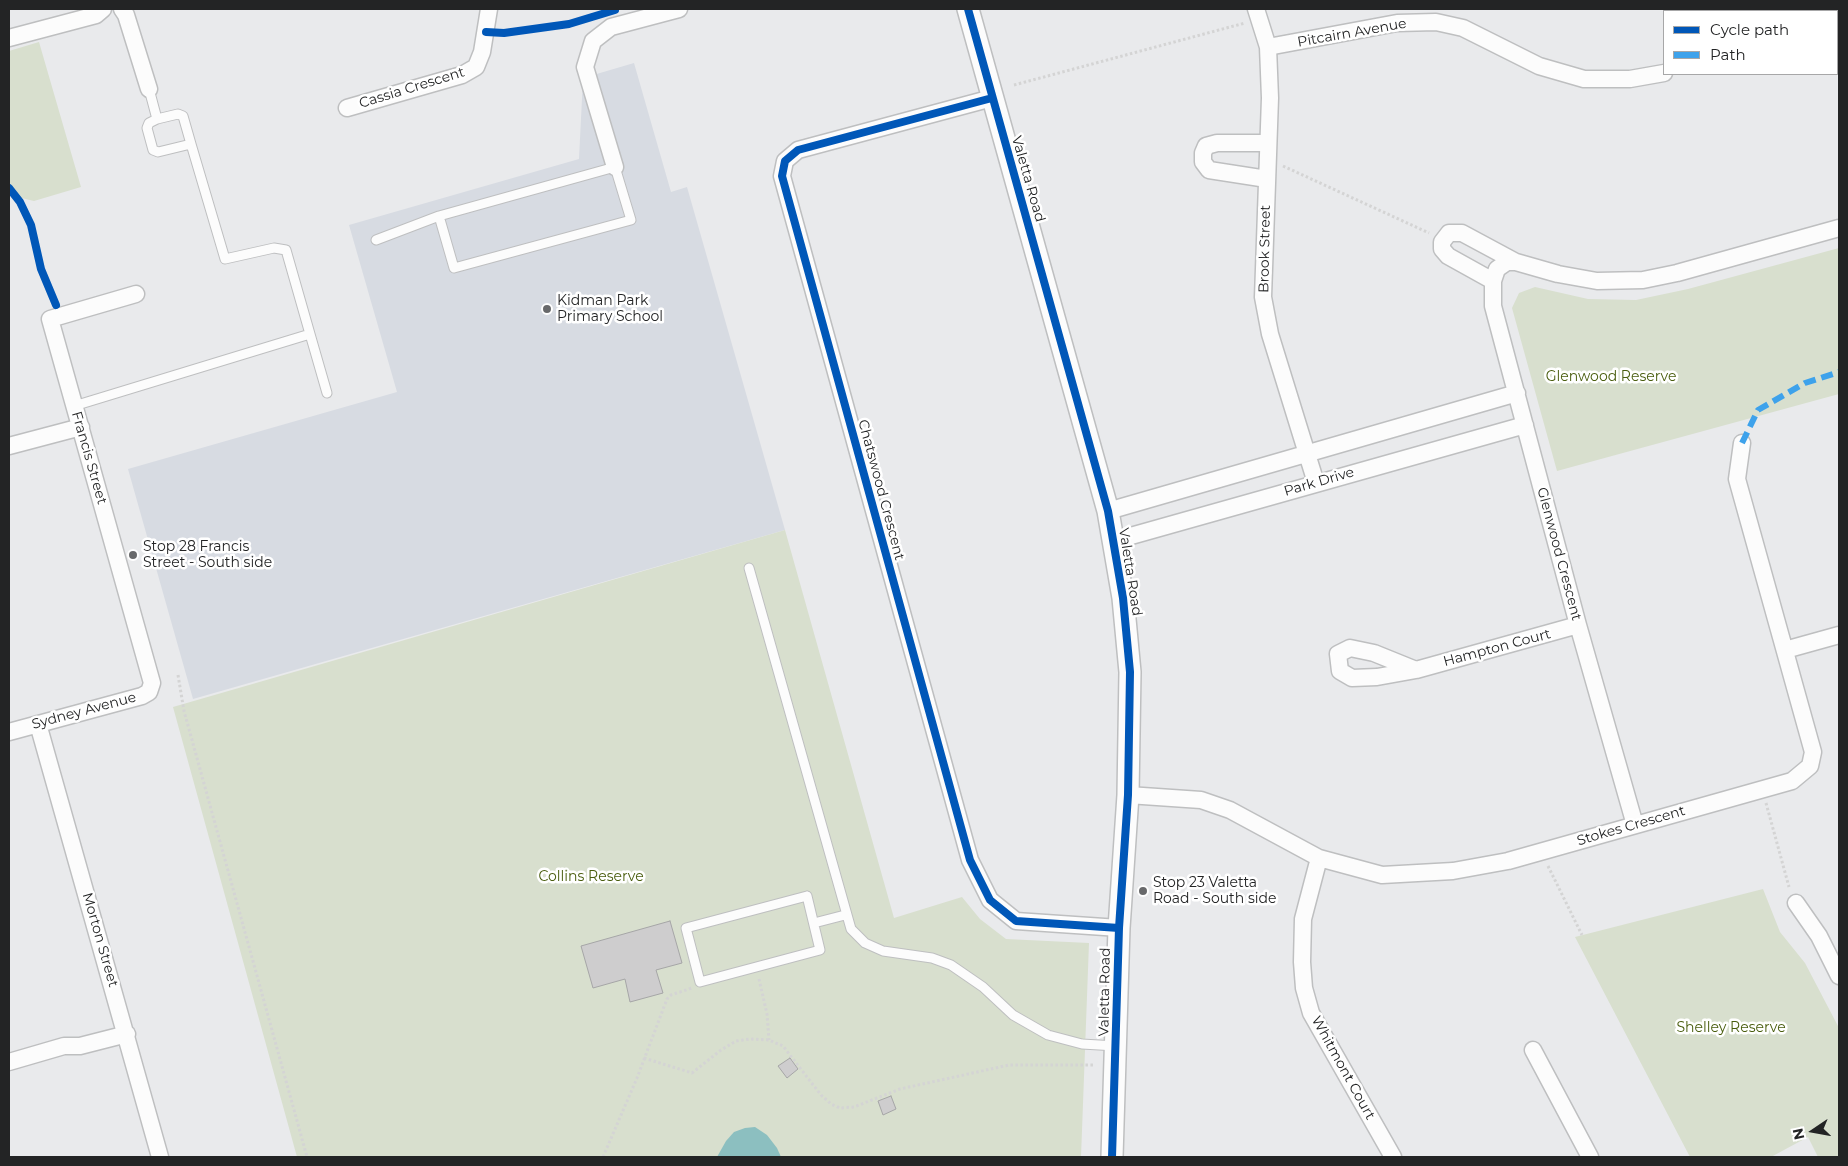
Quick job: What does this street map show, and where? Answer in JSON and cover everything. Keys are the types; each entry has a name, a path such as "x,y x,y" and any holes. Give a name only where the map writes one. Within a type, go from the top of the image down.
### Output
{"street":[{"path":"9,38 96,15 103,9"},
{"path":"122,9 126,15 149,89"},
{"name":"Cassia Crescent","path":"347,108 462,75 476,67 482,52 489,9"},
{"path":"614,167 585,67 593,41 611,27 679,9"},
{"name":"Valetta Road","path":"968,9 1108,511 1123,598 1130,672 1128,795 1119,928 1112,1157"},
{"name":"Brook Street","path":"1258,14 1268,47 1270,98 1263,297 1270,334 1316,483"},
{"name":"Pitcairn Avenue","path":"1268,47 1397,23 1436,22 1463,28 1539,66 1584,79 1630,80 1663,73"},
{"name":"Chatswood Crescent","path":"992,98 798,150 785,161 782,176 970,860 990,900 1016,921 1119,928"},
{"path":"1266,179 1209,170 1203,162 1203,153 1206,146 1217,143 1268,151"},
{"path":"1516,262 1507,262 1498,269 1492,281 1448,256 1442,249 1443,240 1449,232 1462,233 1516,262 1558,274 1597,281 1643,280 1677,273 1839,228"},
{"name":"Glenwood Crescent","path":"1492,281 1493,306 1578,625 1635,825"},
{"name":"Francis Street","path":"136,294 50,319 152,683"},
{"path":"1108,511 1517,393"},
{"name":"Park Drive","path":"1113,541 1525,425"},
{"path":"9,446 81,427"},
{"name":"Stokes Crescent","path":"1128,795 1201,800 1230,810 1319,858 1382,875 1453,871 1508,861 1792,781 1802,775 1810,766 1813,752 1737,479 1742,443"},
{"name":"Hampton Court","path":"1416,670 1578,625"},
{"path":"1785,650 1839,636"},
{"name":"Sydney Avenue","path":"9,732 142,696 149,692 152,683"},
{"name":"Morton Street","path":"38,724 127,1034 160,1157"},
{"name":"Whitmont Court","path":"1319,858 1303,919 1302,962 1304,988 1311,1013 1393,1157"},
{"path":"1796,903 1819,936 1839,976"},
{"path":"9,1062 64,1046 80,1046 127,1034"},
{"path":"1533,1050 1590,1157"}],"lane":[{"path":"149,89 157,119"},
{"path":"191,144 158,152 153,150 147,128 149,123 178,114 184,116 225,259 274,248 286,250 327,393"},
{"path":"376,240 439,216 614,167 631,220 454,268 439,216"},
{"path":"74,406 310,334"},
{"path":"749,568 845,915 851,929 865,943 883,951 932,958 952,965 983,987 1013,1015 1048,1035 1082,1044 1116,1046"},
{"path":"806,896 820,950 700,982 686,928 806,896"},
{"path":"814,922 845,915"}],"path":[{"path":"1014,85 1258,14"},
{"path":"1268,151 1443,240"},
{"path":"9,188 20,202 31,225 41,269 56,305"},
{"path":"178,675 184,711 307,1157"},
{"path":"1762,789 1789,887"},
{"path":"1541,851 1582,935"},
{"path":"758,976 767,1014 769,1040"},
{"path":"603,1157 666,999 671,995 691,989 700,982"},
{"path":"644,1058 692,1073 721,1050 736,1041 750,1039 769,1040 783,1046 821,1095 831,1104 840,1108 854,1107 900,1089 1009,1064 1094,1065"}],"shaded area":[{"name":"Kidman Park Primary School","path":"634,63 671,192 687,187 785,530 193,699 128,469 397,392 349,225 579,159 583,78"}],"green space":[{"path":"39,42 81,187 34,201 9,195 9,51"},
{"name":"Glenwood Reserve","path":"1839,248 1839,394 1557,471 1512,308 1519,293 1535,287 1588,299 1636,300 1688,289"},
{"name":"Collins Reserve","path":"785,530 894,918 962,897 980,919 1006,939 1089,943 1081,1157 297,1157 173,707"},
{"name":"Shelley Reserve","path":"1763,889 1780,932 1805,963 1839,1028 1839,1157 1818,1157 1808,1137 1771,1157 1690,1157 1575,937"}],"water":[{"path":"755,1127 767,1135 781,1157 717,1157 726,1141 734,1132"}],"building":[{"path":"670,921 682,963 656,970 663,993 630,1002 625,979 593,988 581,946"},
{"path":"790,1058 798,1069 787,1078 778,1066"},
{"path":"891,1096 896,1109 883,1115 878,1101"}],"marked path":[{"path":"1742,443 1758,410 1805,383 1839,372"}],"cycle path":[{"path":"968,9 1108,511 1123,598 1130,672 1128,795 1119,928 1112,1157"},
{"path":"486,32 504,33 569,24 615,10"},
{"path":"992,98 798,150 785,161 782,176 970,860 990,900 1016,921 1119,928"},
{"path":"9,188 20,202 31,225 41,269 56,305"}],"place":[{"name":"Kidman Park Primary School","path":"547,309"},
{"name":"Stop 28 Francis Street - South side","path":"133,555"},
{"name":"Stop 23 Valetta Road - South side","path":"1143,891"}]}
